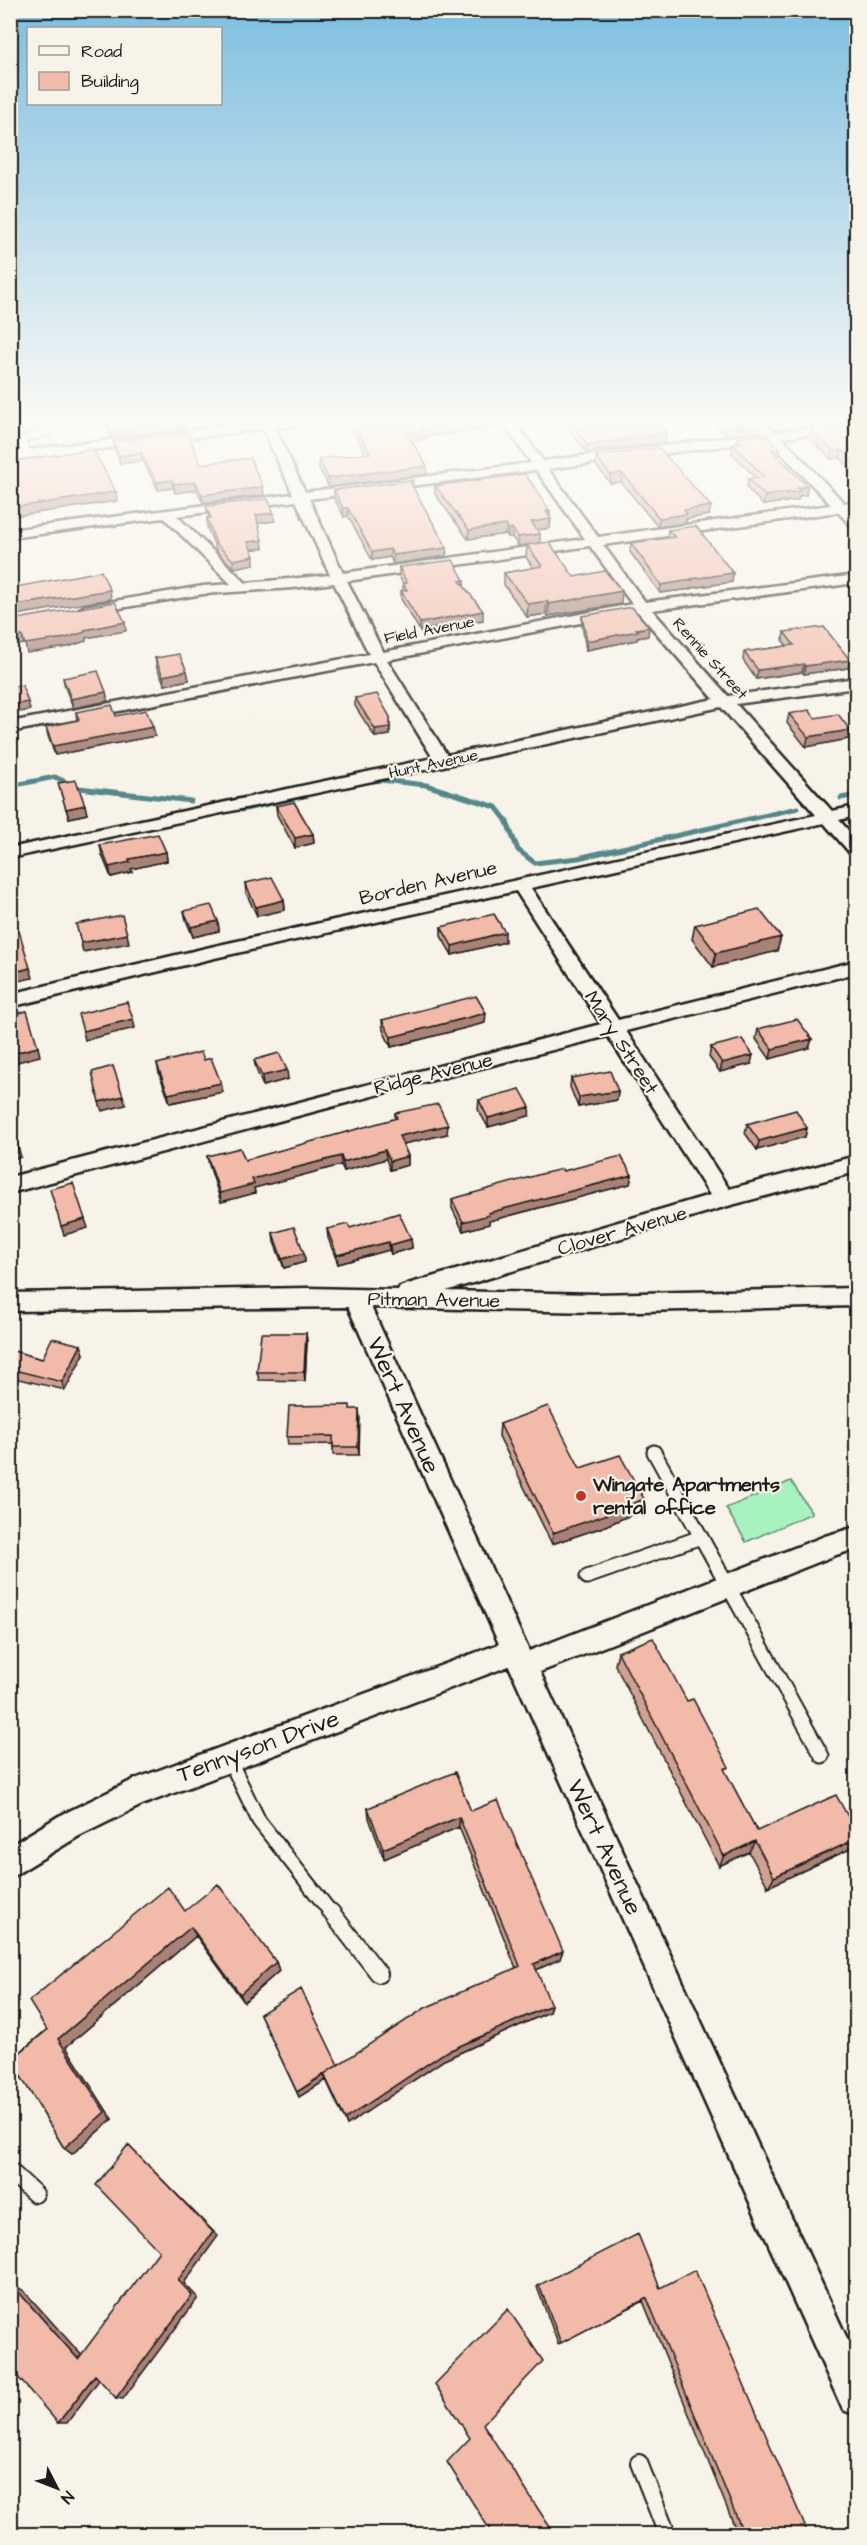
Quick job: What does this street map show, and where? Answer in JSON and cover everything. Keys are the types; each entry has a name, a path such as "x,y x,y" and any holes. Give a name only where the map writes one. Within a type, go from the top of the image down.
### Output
{"street":[{"path":"195,541 243,588"},
{"path":"321,541 378,657 443,761"},
{"path":"67,613 202,590 243,588 338,577 592,541"},
{"name":"Rennie Street","path":"592,541 641,607 856,849"},
{"name":"Field Avenue","path":"10,728 641,607 856,579"},
{"name":"Hunt Avenue","path":"10,853 725,700 856,683"},
{"name":"Borden Avenue","path":"10,1001 219,951 856,811"},
{"name":"Mary Street","path":"520,884 724,1199"},
{"name":"Ridge Avenue","path":"10,1185 422,1076 856,967"},
{"name":"Clover Avenue","path":"388,1299 724,1199 856,1164"},
{"name":"Pitman Avenue","path":"10,1302 355,1298 596,1303 856,1297"},
{"name":"Wert Avenue","path":"355,1298 856,2397"},
{"name":"Tennyson Drive","path":"10,1863 69,1826 135,1792 227,1756 519,1659 856,1538"}],"lane":[{"path":"654,1452 822,1756"},
{"path":"587,1577 701,1537"},
{"path":"227,1756 259,1821 379,1974"},
{"path":"10,2170 35,2194"},
{"path":"639,2463 667,2535"}],"green space":[{"path":"791,1481 812,1513 746,1542 726,1508"}],"building":[{"path":"215,541 257,541 248,542 254,556 233,560"},
{"path":"366,541 443,541 447,548 393,555 390,549 372,552"},
{"path":"708,541 733,573 661,585 631,543"},
{"path":"549,542 574,577 605,571 622,591 549,604 547,601 528,604 504,573 542,566 527,545"},
{"path":"453,560 464,580 460,581 483,611 420,623 401,591 407,590 403,583 407,583 399,567"},
{"path":"101,571 110,590 10,606 10,588"},
{"path":"115,602 125,622 84,630 85,632 66,638 25,644 22,636 17,636 11,620"},
{"path":"632,607 649,627 587,641 582,616"},
{"path":"824,627 850,660 758,670 744,652 794,645 784,632"},
{"path":"179,654 187,671 163,676 155,658"},
{"path":"98,671 106,692 71,699 63,678"},
{"path":"22,685 28,702 10,705 10,687"},
{"path":"377,694 390,717 390,727 375,729 355,698"},
{"path":"112,705 116,716 146,710 153,727 53,746 46,727 79,720 76,712"},
{"path":"809,710 815,718 838,714 850,730 808,737 789,714"},
{"path":"76,780 85,805 66,809 58,783"},
{"path":"294,802 313,834 295,838 276,806"},
{"path":"158,834 166,852 129,859 130,862 109,867 100,845"},
{"path":"272,877 284,900 256,907 245,883"},
{"path":"211,905 218,921 191,927 184,911"},
{"path":"759,909 781,937 716,953 695,925"},
{"path":"494,914 505,932 452,946 441,927"},
{"path":"122,915 127,934 81,943 76,924"},
{"path":"19,931 30,968 11,973 10,933"},
{"path":"476,996 486,1013 391,1037 382,1020"},
{"path":"127,1002 133,1019 83,1031 78,1014"},
{"path":"27,1011 38,1047 10,1054 10,1015"},
{"path":"797,1019 812,1039 772,1049 758,1029"},
{"path":"742,1039 753,1055 722,1063 711,1047"},
{"path":"201,1052 204,1060 211,1058 221,1083 168,1094 157,1064"},
{"path":"279,1053 287,1070 262,1076 254,1060"},
{"path":"113,1066 123,1096 99,1102 92,1072"},
{"path":"610,1071 618,1091 579,1097 571,1078"},
{"path":"520,1089 530,1107 488,1118 479,1100"},
{"path":"438,1104 448,1125 399,1136 408,1156 390,1161 385,1150 343,1162 341,1156 252,1179 254,1184 220,1193 207,1156 240,1148 245,1160 397,1118 395,1113"},
{"path":"796,1110 807,1128 759,1141 747,1124"},
{"path":"13,1129 18,1148 10,1150 10,1130"},
{"path":"621,1156 632,1175 488,1213 489,1215 463,1222 452,1199 541,1174 562,1169 563,1171"},
{"path":"73,1183 85,1219 61,1226 50,1189"},
{"path":"399,1213 411,1239 337,1255 327,1229 348,1224 350,1228"},
{"path":"294,1227 304,1253 282,1259 273,1233"},
{"path":"261,1333 306,1333 304,1372 257,1372"},
{"path":"52,1338 81,1345 62,1382 10,1369 10,1350 42,1359"},
{"path":"350,1405 350,1409 359,1409 358,1447 333,1447 333,1436 287,1437 289,1406"},
{"name":"Wingate Apartments rental office","path":"548,1406 580,1468 620,1455 644,1499 553,1533 500,1424"},
{"path":"653,1638 687,1701 693,1699 729,1767 724,1769 757,1831 836,1795 856,1831 856,1839 774,1877 755,1841 724,1856 618,1652"},
{"path":"455,1772 471,1811 498,1800 563,1951 534,1964 551,2005 444,2053 345,2119 324,2074 425,2008 520,1966 459,1817 383,1849 368,1808"},
{"path":"218,1884 276,1962 240,1994 191,1927 58,2039 105,2112 64,2148 11,2060 47,2030 29,2001 168,1887 185,1911"},
{"path":"301,1989 338,2065 297,2092 260,2014"},
{"path":"128,2145 213,2232 178,2280 192,2295 116,2398 95,2375 58,2423 10,2368 10,2291 14,2287 78,2359 159,2251 96,2185"},
{"path":"638,2234 660,2288 695,2270 807,2531 801,2535 744,2535 647,2298 561,2343 539,2285"},
{"path":"508,2309 543,2361 483,2424 555,2535 493,2535 447,2462 470,2438 435,2384"}],"waterway":[{"path":"10,786 55,777 79,788 191,801"},
{"path":"366,782 381,780 426,785 496,807 506,820 518,850 535,863 578,858 798,808"},
{"path":"241,810 308,795"},
{"path":"841,798 856,795"}],"place":[{"name":"Wingate Apartments rental office","path":"581,1496"}]}
